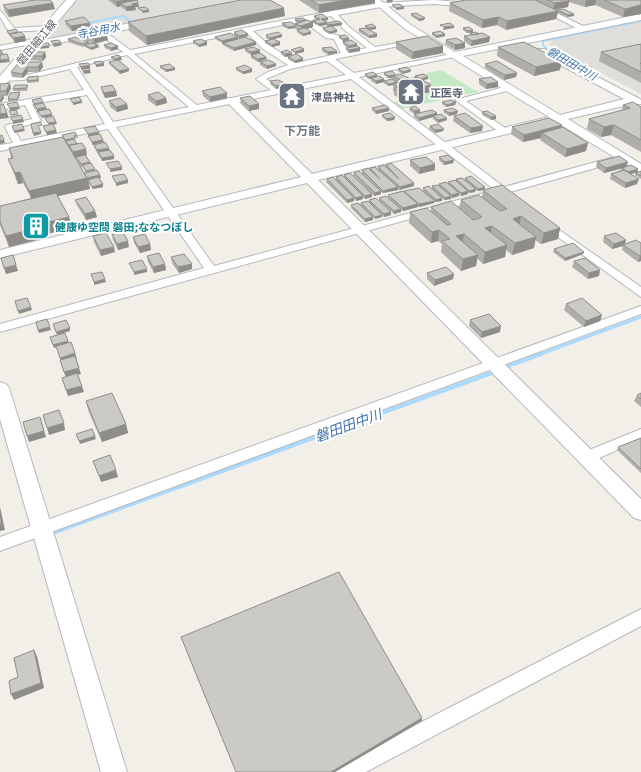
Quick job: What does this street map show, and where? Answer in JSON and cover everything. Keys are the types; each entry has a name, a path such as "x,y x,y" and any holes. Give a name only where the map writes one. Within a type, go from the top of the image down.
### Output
{"main road":[{"name":"磐田細江線","path":"1,80 36,43 70,0"}],"street":[{"path":"1,80 23,78 130,53 378,3 434,2 458,4 492,0"},
{"path":"525,0 585,29"},
{"path":"378,3 397,20 641,169"},
{"path":"0,6 10,5"},
{"path":"0,12 12,30 48,28"},
{"path":"332,13 374,50"},
{"path":"0,148 641,17"},
{"path":"304,18 329,36 337,38 346,56"},
{"path":"0,49 104,32 160,20"},
{"path":"247,29 266,47 296,66"},
{"path":"104,32 194,107"},
{"path":"277,90 260,79 266,74 296,66 428,39"},
{"path":"523,41 637,102"},
{"path":"330,59 517,202"},
{"path":"74,67 88,92 211,270"},
{"path":"505,132 459,100 508,88"},
{"path":"0,107 88,92"},
{"path":"231,100 641,512"},
{"path":"18,144 9,127 37,121 28,102"},
{"path":"0,254 558,118 637,102"},
{"path":"0,328 623,158"},
{"path":"532,213 641,293"},
{"path":"0,544 641,310"},
{"path":"2,402 43,529 114,772"},
{"path":"587,457 641,434"},
{"path":"345,772 641,617"}],"shaded area":[{"path":"75,0 247,0 46,41"},
{"path":"641,21 641,94 548,45 554,40"}],"green space":[{"path":"441,70 478,92 397,110 388,104 430,92 422,84 432,81 422,74"}],"building":[{"path":"35,0 50,0 53,3 8,10 3,5"},
{"path":"137,0 138,3 132,4 135,5 126,7 121,3"},
{"path":"241,0 270,0 284,8 146,36 128,22"},
{"path":"311,0 346,0 319,5"},
{"path":"466,0 535,0 558,11 507,21 499,17 483,20 450,3"},
{"path":"547,0 568,0 569,1 555,3"},
{"path":"604,0 641,0 641,5 625,9"},
{"path":"399,4 404,7 396,8 392,5"},
{"path":"145,7 149,10 142,11 138,8"},
{"path":"563,9 574,14 568,15 557,10"},
{"path":"416,13 425,18 419,19 411,14"},
{"path":"322,14 328,18 321,19 327,22 319,24 313,21 320,19 314,16"},
{"path":"84,17 90,23 71,26 65,21"},
{"path":"303,18 306,20 298,21 295,19"},
{"path":"307,20 313,22 301,26 295,24"},
{"path":"338,21 342,23 327,25 327,23"},
{"path":"291,22 295,26 288,27 282,23"},
{"path":"450,23 454,26 444,27 440,25"},
{"path":"372,24 376,27 369,28 365,26"},
{"path":"331,26 337,30 329,32 323,28"},
{"path":"469,27 473,30 468,31 463,28"},
{"path":"305,28 311,32 303,34 297,30"},
{"path":"366,28 377,34 369,36 359,29"},
{"path":"16,29 18,32 9,34 7,31"},
{"path":"100,30 107,36 94,39 84,35"},
{"path":"242,30 248,34 239,36 234,32"},
{"path":"440,31 445,34 437,36 432,33"},
{"path":"21,32 25,36 14,38 10,34"},
{"path":"278,32 282,35 270,38 266,35"},
{"path":"230,33 238,37 222,41 215,37"},
{"path":"482,33 490,37 472,41 464,36"},
{"path":"345,35 349,38 343,39 339,36"},
{"path":"427,36 443,46 413,52 396,42"},
{"path":"75,37 89,42 82,44 68,39"},
{"path":"245,37 256,42 234,48 223,43"},
{"path":"456,38 465,43 455,45 446,40"},
{"path":"201,39 207,42 199,45 193,41"},
{"path":"273,39 280,42 272,45 265,41"},
{"path":"59,40 61,43 53,44 51,41"},
{"path":"351,40 357,44 349,46 343,42"},
{"path":"524,42 562,61 536,67 498,47"},
{"path":"49,43 49,46 36,47 36,44"},
{"path":"92,43 98,45 91,48 84,45"},
{"path":"111,43 118,46 111,48 104,45"},
{"path":"641,44 641,72 601,52"},
{"path":"357,46 360,48 349,50 346,48"},
{"path":"253,47 260,50 251,52 245,49"},
{"path":"300,47 304,49 295,52 291,50"},
{"path":"331,47 337,51 328,52 322,48"},
{"path":"287,50 292,53 285,54 281,52"},
{"path":"30,52 45,52 42,56 27,56"},
{"path":"260,53 266,57 258,59 251,55"},
{"path":"7,54 9,59 0,60 0,55"},
{"path":"296,54 303,58 295,61 288,57"},
{"path":"118,55 121,57 115,59 111,57"},
{"path":"118,60 129,69 119,71 109,62"},
{"path":"269,60 276,64 267,66 260,62"},
{"path":"102,61 104,63 96,65 94,62"},
{"path":"497,61 517,73 505,75 485,64"},
{"path":"19,62 42,62 38,67 27,67 22,74 11,72"},
{"path":"88,63 90,65 81,67 79,64"},
{"path":"169,64 175,68 166,70 160,66"},
{"path":"245,65 252,69 243,72 236,68"},
{"path":"406,67 411,70 403,72 398,69"},
{"path":"392,71 396,75 388,76 384,73"},
{"path":"373,72 377,75 369,77 365,74"},
{"path":"400,74 411,79 403,81 393,76"},
{"path":"423,74 428,77 420,79 415,76"},
{"path":"38,76 38,80 27,81 28,77"},
{"path":"379,76 384,79 376,81 371,78"},
{"path":"417,77 431,85 400,92 395,88 399,87 393,84"},
{"path":"491,77 498,82 487,84 479,79"},
{"path":"392,79 397,82 389,84 384,81"},
{"path":"278,80 287,84 276,86 270,81"},
{"path":"10,83 6,91 0,91 0,84"},
{"path":"15,85 28,85 26,88 13,89"},
{"path":"112,85 116,91 104,93 101,87"},
{"path":"220,87 227,93 210,97 202,91"},
{"path":"292,90 298,95 292,97 286,92"},
{"path":"20,92 17,99 8,99 10,93"},
{"path":"158,92 166,98 156,101 148,95"},
{"path":"250,96 259,104 249,106 240,98"},
{"path":"79,97 82,101 73,103 70,99"},
{"path":"41,98 43,102 34,104 32,100"},
{"path":"120,98 127,104 116,107 109,101"},
{"path":"451,100 456,102 447,105 442,102"},
{"path":"17,102 19,107 10,108 7,104"},
{"path":"633,102 641,107 641,140 614,125 604,127 589,119 630,108 623,105"},
{"path":"43,103 46,107 37,109 34,105"},
{"path":"3,104 7,113 0,114 0,105"},
{"path":"385,105 389,108 376,111 372,108"},
{"path":"415,106 420,110 415,111 410,108"},
{"path":"452,108 458,111 449,113 444,110"},
{"path":"49,109 52,114 41,116 38,111"},
{"path":"16,110 18,114 11,115 9,111"},
{"path":"432,110 437,113 419,118 414,114"},
{"path":"487,111 496,116 491,117 482,112"},
{"path":"390,113 395,117 387,119 382,115"},
{"path":"465,113 483,126 471,128 454,116"},
{"path":"441,114 447,118 438,120 433,116"},
{"path":"21,115 23,119 13,121 10,117"},
{"path":"53,116 56,122 48,123 45,118"},
{"path":"549,118 562,125 524,135 512,127"},
{"path":"40,122 42,125 38,126 41,132 33,133 31,124"},
{"path":"22,124 24,129 14,131 12,126"},
{"path":"53,124 56,130 46,132 43,126"},
{"path":"438,124 444,129 435,130 430,126"},
{"path":"95,126 99,132 88,134 84,128"},
{"path":"563,127 588,143 567,149 542,133"},
{"path":"75,132 77,135 74,136 75,138 65,140 62,135"},
{"path":"100,134 103,140 92,142 88,136"},
{"path":"2,135 4,140 0,141 0,136"},
{"path":"63,137 87,178 29,191 20,172 15,173 8,159 13,158 9,148"},
{"path":"74,139 77,144 69,145 69,147 66,141"},
{"path":"105,142 109,148 97,150 94,145"},
{"path":"82,143 86,149 73,152 69,145"},
{"path":"110,150 114,156 102,158 98,152"},
{"path":"85,155 90,162 81,164 76,157"},
{"path":"448,155 454,160 445,162 439,157"},
{"path":"619,156 628,162 606,168 597,162"},
{"path":"426,157 435,164 420,168 410,160"},
{"path":"118,161 122,167 110,169 106,163"},
{"path":"91,163 95,169 86,171 82,165"},
{"path":"391,163 414,183 400,187 378,167 384,165 399,179 386,165"},
{"path":"631,165 638,169 628,172 622,168"},
{"path":"375,167 398,187 383,191 362,170 368,168 380,179 370,168"},
{"path":"97,170 100,175 87,178 84,173"},
{"path":"624,170 639,179 626,183 611,174"},
{"path":"359,171 381,191 375,193 354,173"},
{"path":"350,173 372,194 365,196 344,175"},
{"path":"124,174 128,180 116,183 112,176"},
{"path":"342,175 363,196 356,198 336,177"},
{"path":"471,176 485,187 478,189 465,178"},
{"path":"98,177 103,184 92,187 88,180"},
{"path":"333,177 354,198 347,200 327,179"},
{"path":"462,178 476,189 469,191 456,179"},
{"path":"455,180 468,191 461,193 448,182"},
{"path":"446,182 459,193 452,195 439,184"},
{"path":"438,185 451,196 445,198 432,186"},
{"path":"502,185 560,228 544,233 521,216 513,219 536,237 515,243 492,226 485,228 507,245 485,252 464,234 456,236 478,255 463,259 442,241 450,239 439,230 432,232 410,212 427,208 447,225 451,224 431,207 451,201 473,220 482,217 461,200 479,195 500,211 507,209 483,190"},
{"path":"429,186 442,198 436,200 423,188"},
{"path":"419,188 435,201 419,204 404,191"},
{"path":"403,191 418,204 403,208 388,195"},
{"name":"健康ゆ空間 磐田;ななつぼし","path":"56,193 69,217 44,223 45,226 6,236 0,222 0,206"},
{"path":"386,196 401,209 394,211 379,198"},
{"path":"86,197 95,211 85,214 75,200"},
{"path":"376,198 391,212 384,214 369,200"},
{"path":"368,201 382,215 375,217 361,203"},
{"path":"358,203 373,217 365,219 351,205"},
{"path":"123,232 128,241 117,244 112,234"},
{"path":"106,233 114,247 100,250 93,236"},
{"path":"616,233 626,240 614,244 604,236"},
{"path":"145,234 150,244 138,247 133,237"},
{"path":"636,240 641,243 641,256 623,245"},
{"path":"573,243 584,252 565,258 554,249"},
{"path":"159,253 165,264 153,267 147,256"},
{"path":"184,254 192,264 178,267 171,257"},
{"path":"13,255 16,265 4,268 1,258"},
{"path":"585,258 600,270 589,273 574,261"},
{"path":"142,260 147,269 134,272 129,263"},
{"path":"446,267 454,274 435,280 427,273"},
{"path":"102,272 105,279 94,282 91,274"},
{"path":"27,298 31,307 18,311 15,301"},
{"path":"582,298 602,315 586,321 566,304"},
{"path":"489,314 501,326 482,332 470,320"},
{"path":"47,319 50,327 38,330 36,322"},
{"path":"66,320 70,328 56,332 53,324"},
{"path":"65,333 68,341 53,345 50,337"},
{"path":"71,342 75,353 60,358 56,346"},
{"path":"75,356 79,368 64,372 60,360"},
{"path":"77,373 82,386 66,390 62,378"},
{"path":"112,393 126,424 99,433 86,401"},
{"path":"59,410 64,423 47,428 43,415"},
{"path":"40,417 44,431 27,436 23,422"},
{"path":"92,429 95,436 79,441 76,434"},
{"path":"641,438 641,469 618,447"},
{"path":"110,455 116,470 99,476 93,461"},
{"path":"339,572 422,718 331,772 236,772 181,637"},
{"path":"34,650 41,683 11,694 9,681 18,677 14,658"}],"waterway":[{"name":"寺谷用水","path":"99,31 91,22 124,16 133,24"},
{"name":"磐田田中川","path":"551,53 543,45 543,41 641,21"},
{"name":"磐田田中川","path":"538,355 641,317"},
{"name":"磐田田中川","path":"503,368 541,354"},
{"name":"磐田田中川","path":"55,532 497,371"}],"place":[{"name":"正医寺","path":"411,92"},
{"name":"津島神社","path":"292,96"},
{"name":"健康ゆ空間 磐田;ななつぼし","path":"36,226"}],"district":[{"name":"下万能","path":"302,130"}]}
